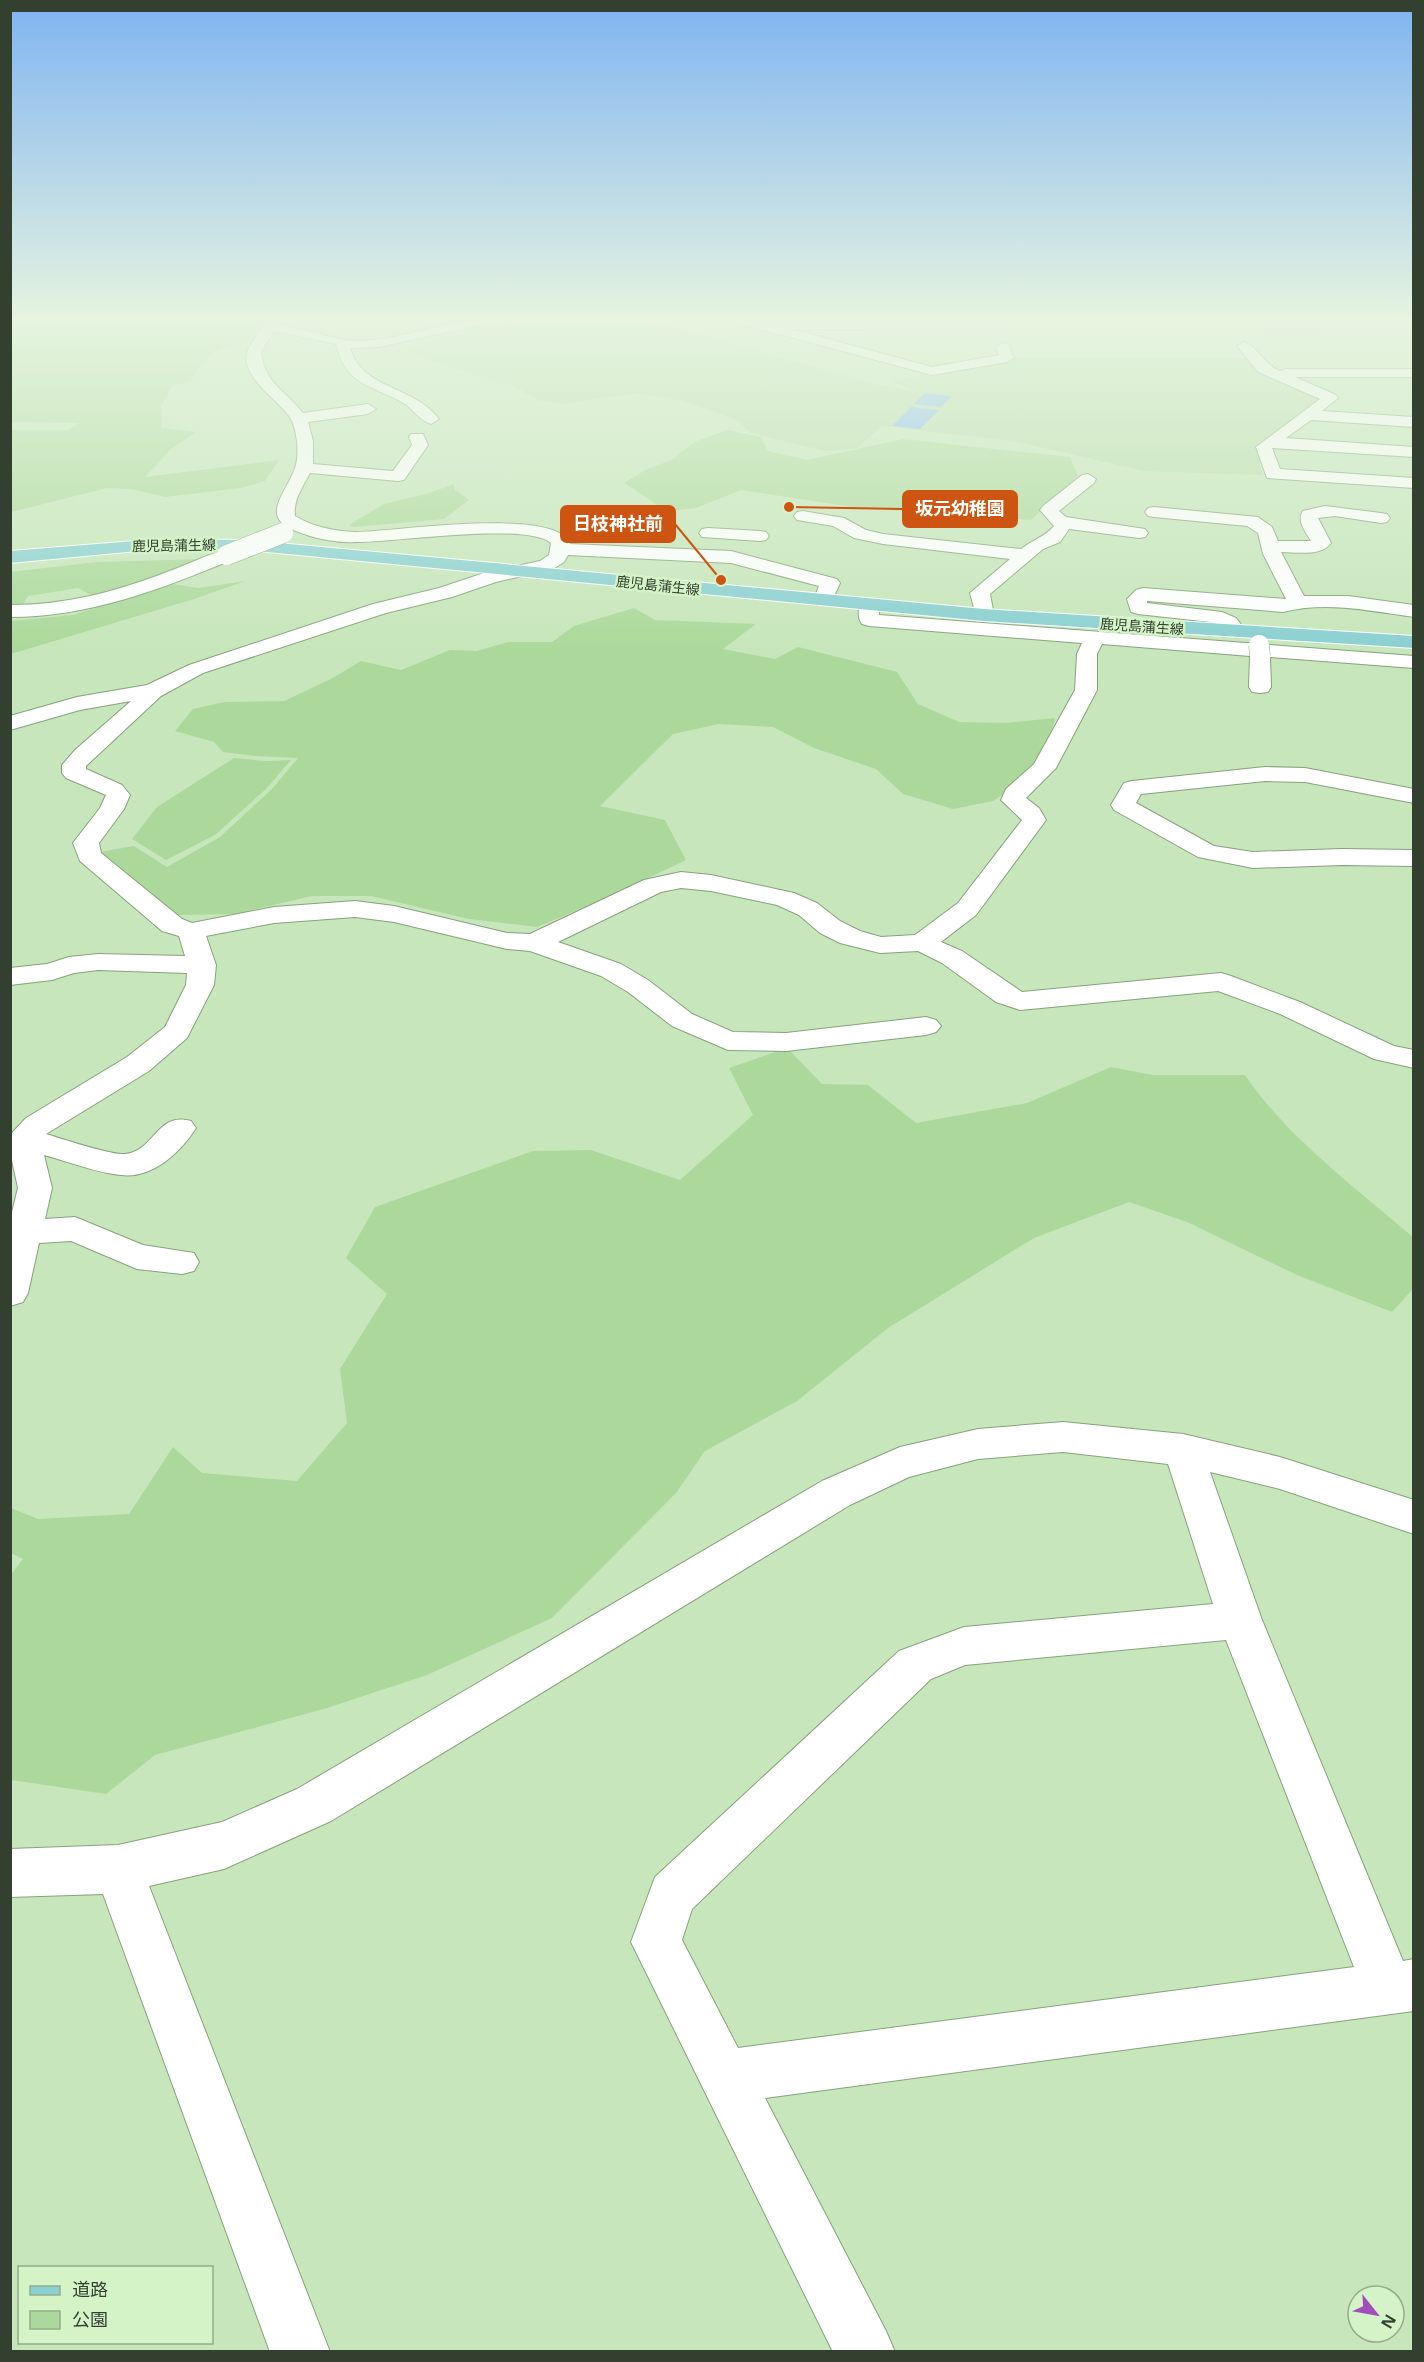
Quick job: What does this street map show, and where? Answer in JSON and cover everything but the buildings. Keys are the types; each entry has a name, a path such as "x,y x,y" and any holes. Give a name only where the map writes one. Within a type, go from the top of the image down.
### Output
{"main road":[{"name":"鹿児島蒲生線","path":"10,556 124,546 248,545 823,601 984,615 1237,632 1259,645 1413,642"}],"street":[{"path":"291,530 284,508 288,494 304,468 303,429"},
{"path":"1289,429 1264,447 1273,474 1413,483"},
{"path":"304,468 398,476 420,446 417,437"},
{"path":"1271,442 1413,452"},
{"path":"984,615 980,593 1037,545 1054,538 1063,525 1049,510 1088,479"},
{"path":"1269,547 1318,546 1322,543 1309,521 1309,515 1315,512 1329,511 1381,518"},
{"path":"1154,512 1252,521 1266,531 1273,561 1291,584 1296,601"},
{"path":"803,516 838,522 860,534 883,539 1025,555"},
{"path":"1060,522 1140,533"},
{"path":"10,611 33,612 92,602 174,577 291,530 356,537 518,528 554,536 560,541 561,549 557,558 546,565 525,572 491,577 445,593 380,608 196,669 153,691 77,704 10,723"},
{"path":"701,555 709,530 760,536"},
{"path":"561,549 731,557 830,583 823,601"},
{"path":"1237,632 1229,622 1215,616 1138,608 1137,599 1143,594 1156,594 1284,606 1296,601 1348,603 1413,611"},
{"path":"869,605 869,620 1413,662"},
{"path":"922,943 967,909 1034,820 1030,813 1013,800 1015,794 1044,768 1086,690 1086,654 1094,638"},
{"path":"1259,645 1260,687"},
{"path":"153,691 140,706 83,754 74,765 74,773 114,790 118,795 112,809 86,843 89,856 172,925 191,931 274,915 318,910 355,909 394,914 507,941 534,944 611,970 638,986 682,1020 728,1041 786,1042 926,1026"},
{"path":"1413,796 1305,775 1265,774 1132,788 1123,805 1207,852 1253,860 1341,857 1413,858"},
{"path":"534,944 653,886 681,880 711,883 785,899 808,909 830,927 850,937 880,945 922,943 952,957 1006,996 1020,1001 1221,982 1290,1008 1384,1053 1413,1059"},
{"path":"24,1139 37,1125 138,1064 177,1032 200,985 202,965 191,931"},
{"path":"10,977 52,972 69,965 98,962 202,965"},
{"path":"24,1139 122,1165 148,1160 180,1128"},
{"path":"10,1293 35,1188 24,1139"},
{"path":"26,1232 75,1229 137,1257 182,1262"},
{"path":"10,1873 118,1869 224,1845 314,1806 836,1493 900,1463 978,1444 1063,1437 1183,1449 1280,1473 1413,1517"},
{"path":"726,2076 1401,1986 1240,1620 1183,1449"},
{"path":"865,2352 656,1942 672,1894 915,1665 964,1646 1240,1620"},
{"path":"118,1869 300,2352"}],"shaded area":[{"path":"747,429 878,429 856,449 825,451 751,433"},
{"path":"910,429 1278,429 1257,445 1262,475 1144,471 1014,441"}],"green space":[{"path":"172,429 196,432 170,450 145,477 279,460 265,481 241,488 165,497 131,489 107,488 11,512 11,430"},
{"path":"727,430 761,437 768,451 807,460 903,439 1070,457 1078,476 1031,520 859,508 741,490 696,508 667,511 624,483 647,469 672,460 694,442"},
{"path":"454,484 455,490 469,500 444,519 354,527 349,525 384,504 426,494"},
{"path":"202,559 97,598 78,588 28,596 20,609 11,609 10,572 98,562"},
{"path":"246,581 11,654 11,621 73,615 172,584 198,588"},
{"path":"634,608 655,620 756,624 723,649 775,659 798,647 897,672 918,704 959,722 1006,723 1055,718 1043,767 993,801 953,809 903,794 876,769 814,748 773,727 719,724 673,734 600,806 665,820 686,860 604,899 537,927 469,919 371,896 312,896 235,914 178,915 94,853 134,846 167,867 220,837 272,789 298,758 223,752 214,742 175,731 193,709 224,702 284,701 331,679 361,661 401,670 450,650 477,651 508,642 552,642 574,626"},
{"path":"234,758 266,761 291,760 266,789 215,835 166,860 132,839 157,807"},
{"path":"787,1048 822,1084 868,1085 916,1123 1027,1103 1111,1067 1153,1075 1245,1075 1262,1098 1301,1140 1413,1237 1413,1289 1392,1312 1297,1275 1187,1222 1129,1202 1034,1238 888,1328 797,1401 705,1451 676,1493 552,1618 427,1675 327,1708 155,1755 106,1794 11,1780 10,1576 23,1559 11,1553 11,1508 38,1519 129,1514 173,1447 202,1473 297,1481 347,1423 340,1369 387,1294 346,1258 375,1207 533,1151 591,1150 680,1180 753,1115 729,1068"}],"place":[{"name":"坂元幼稚園","path":"789,507"},
{"name":"日枝神社前","path":"721,580"}]}
